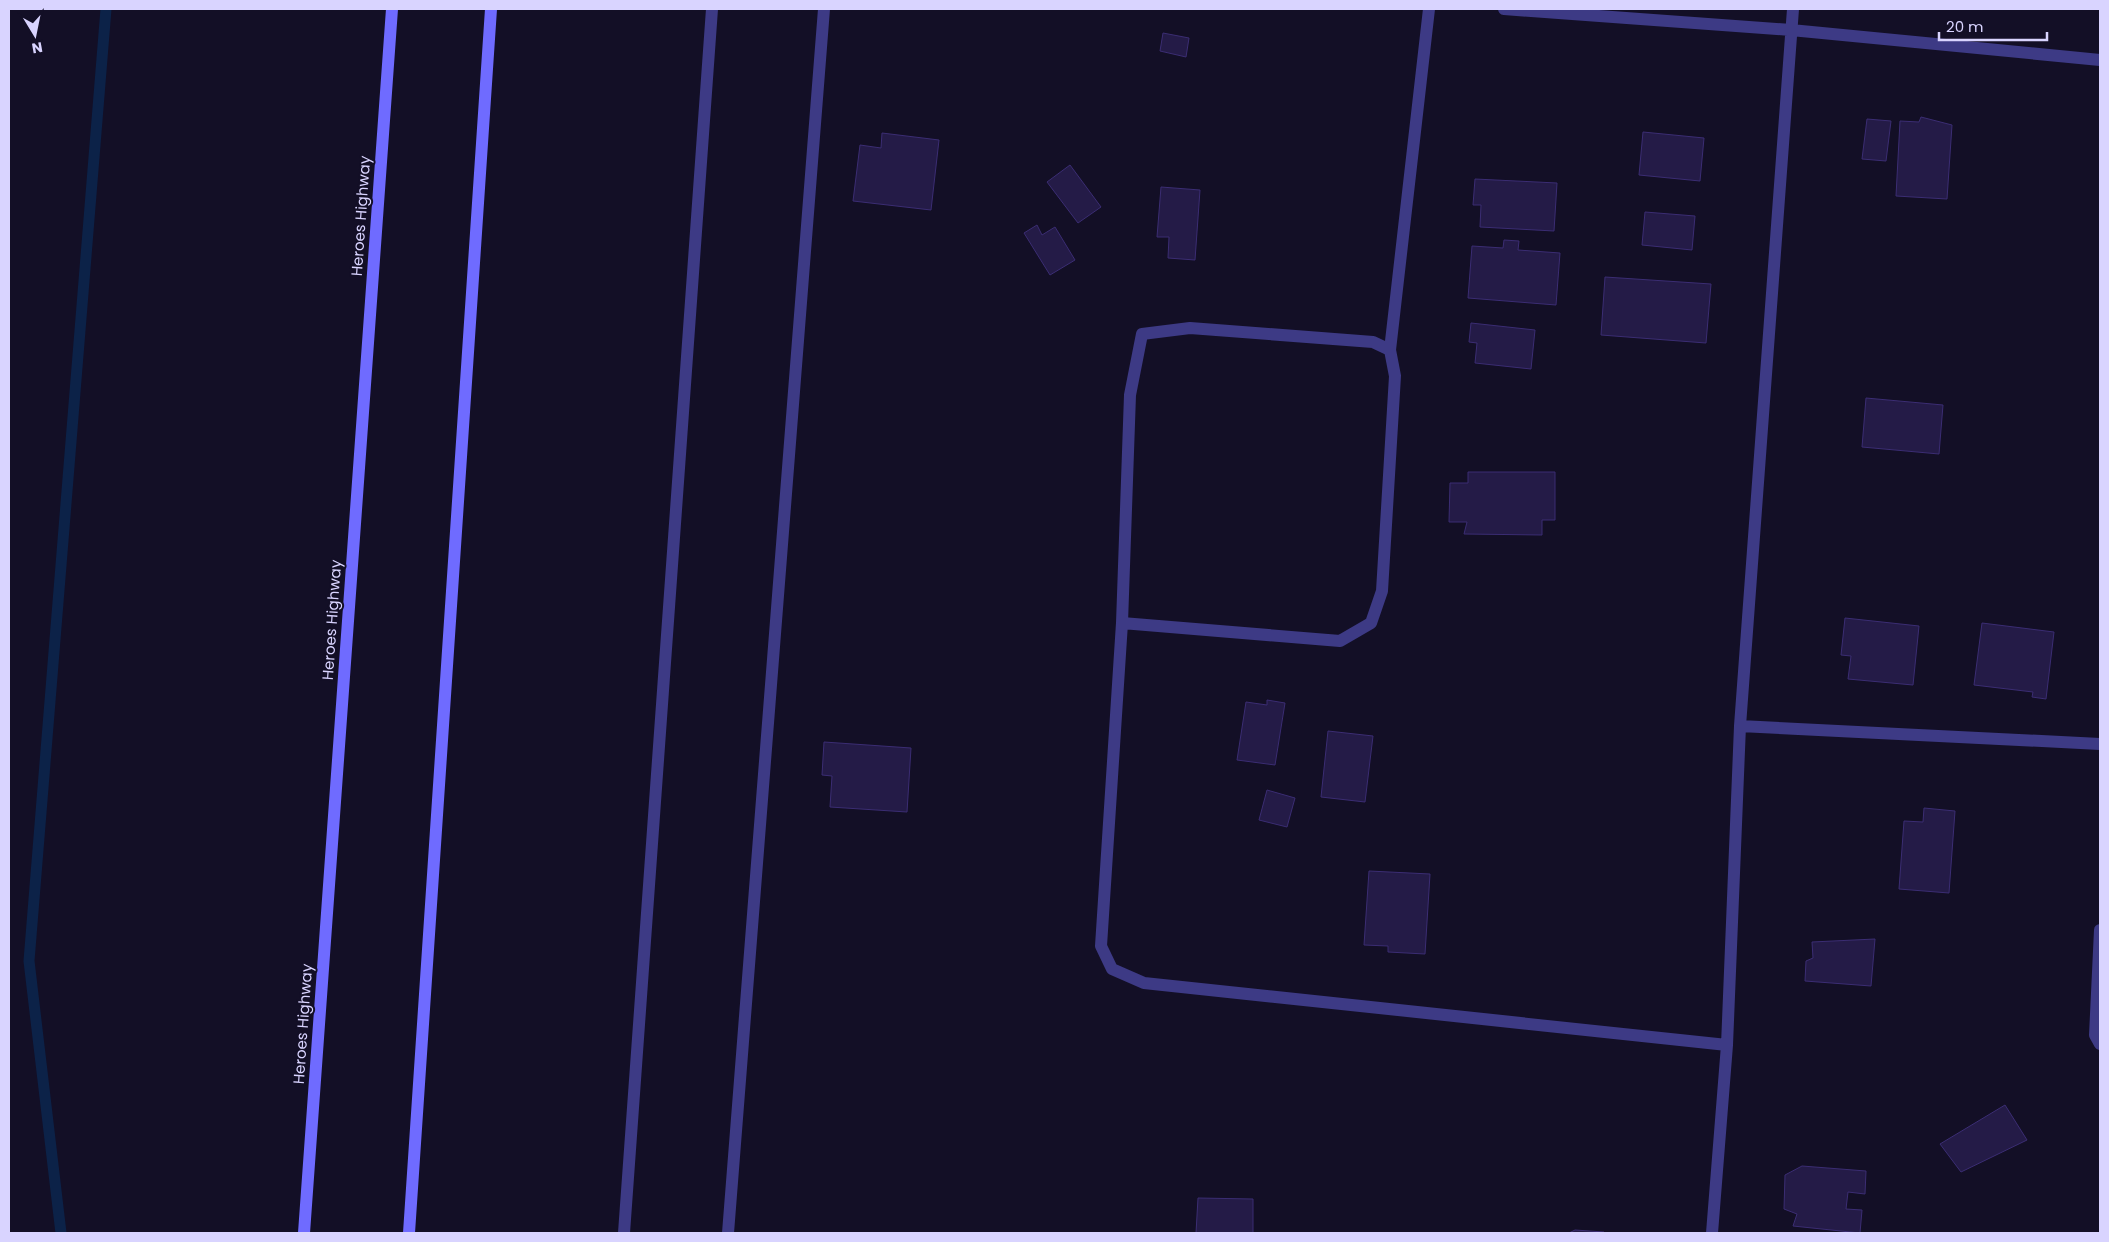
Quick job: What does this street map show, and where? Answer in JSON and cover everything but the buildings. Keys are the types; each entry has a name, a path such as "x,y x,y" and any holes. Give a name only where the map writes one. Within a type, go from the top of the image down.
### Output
{"main road":[{"name":"Heroes Highway","path":"304,1233 392,9"},
{"path":"409,1233 491,9"}],"street":[{"path":"624,1233 712,9"},
{"path":"728,1233 824,9"},
{"path":"1122,623 1340,641 1371,623 1382,591 1395,376 1390,350 1429,9"},
{"path":"1504,9 1791,30 2100,60"},
{"path":"1712,1233 1727,1045 1740,726 1793,9"},
{"path":"1390,350 1373,342 1190,328 1142,334 1130,395 1122,623 1101,946 1112,969 1144,983 1727,1045"},
{"path":"1740,726 2100,744"},
{"path":"2100,930 2095,1035 2100,1044"}],"waterway":[{"path":"61,1233 29,961 106,9"}]}
